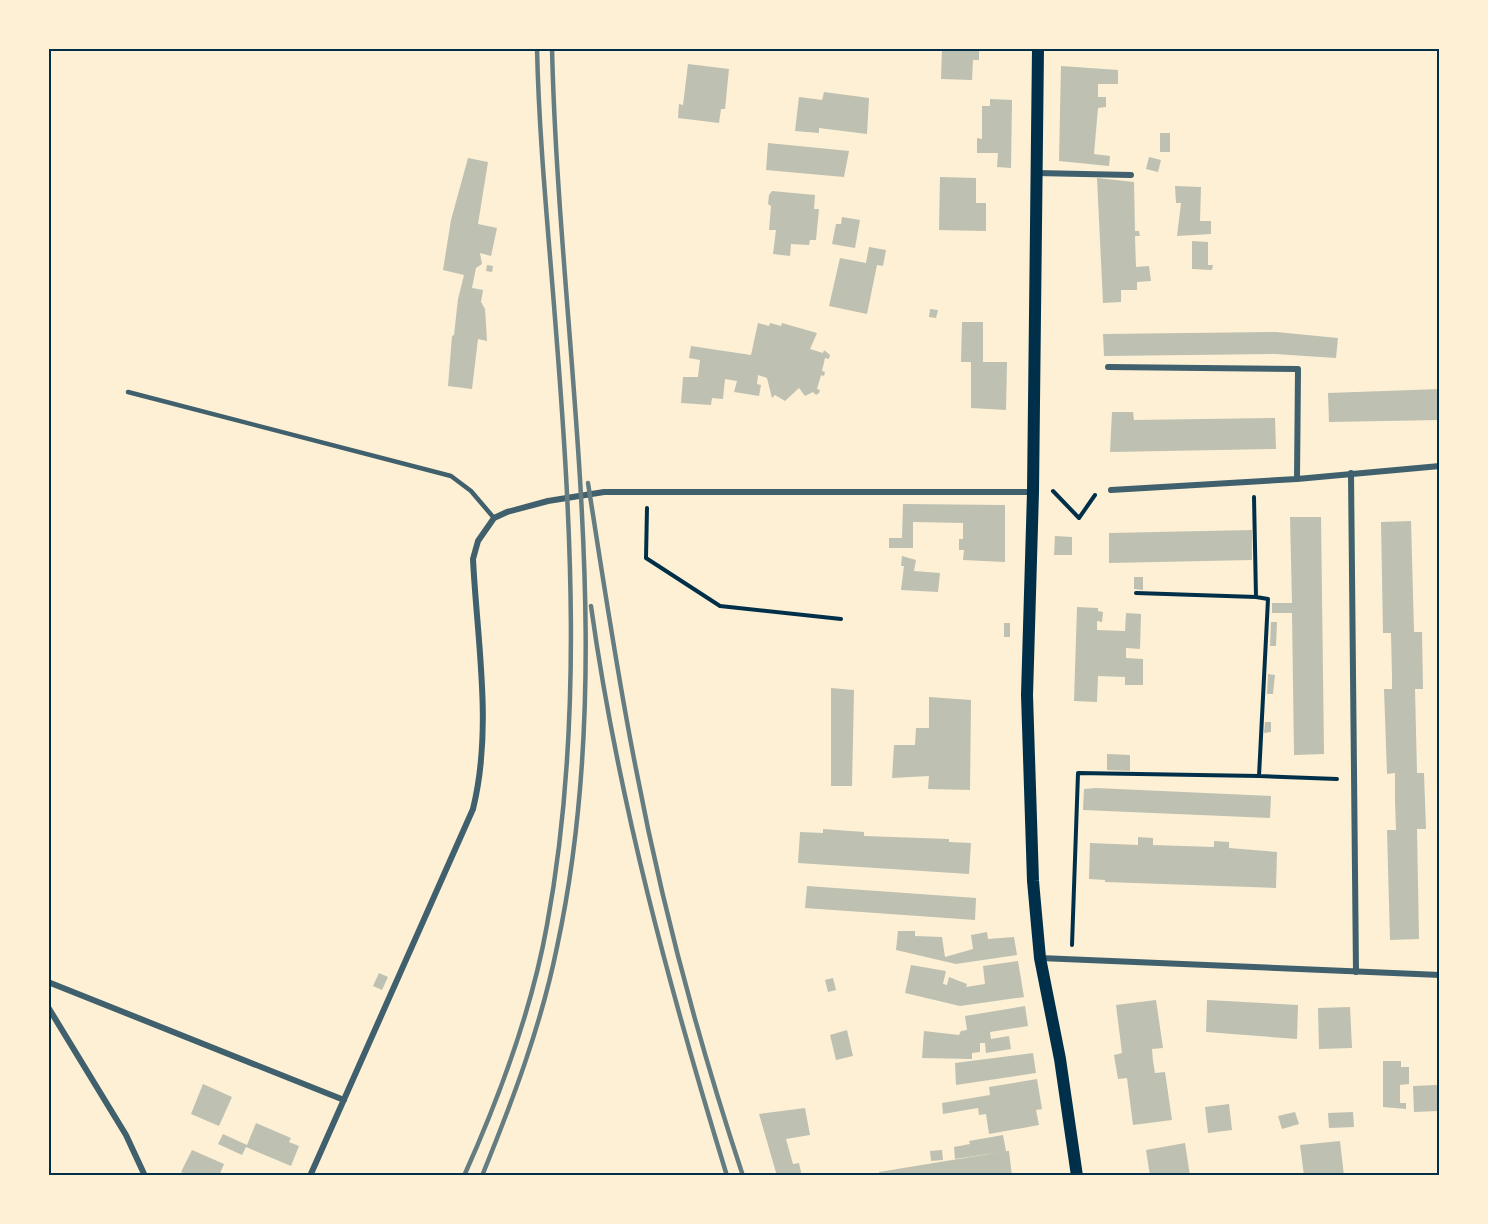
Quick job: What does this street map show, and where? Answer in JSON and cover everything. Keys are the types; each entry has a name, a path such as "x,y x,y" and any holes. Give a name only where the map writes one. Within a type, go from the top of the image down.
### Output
{"main road":[{"path":"1038,48 1033,492 1027,695 1034,895 1040,958 1060,1059 1077,1176"}],"street":[{"path":"1036,173 1131,175"},
{"path":"1108,367 1298,369 1298,479"},
{"path":"1111,490 1298,479 1440,466"},
{"path":"1351,473 1356,972"},
{"path":"310,1176 473,809 480,781 483,729 473,559 478,541 494,518 523,506 604,492 1033,492"},
{"path":"1040,958 1440,975"},
{"path":"48,982 344,1100"},
{"path":"48,1007 126,1135 145,1176"}],"lane":[{"path":"128,392 451,476 471,491 494,518"}],"path":[{"path":"1033,469 1079,518 1098,490 1111,490"},
{"path":"1254,482 1256,597"},
{"path":"648,492 646,558 720,606 841,619"},
{"path":"1136,592 1268,599 1259,776"},
{"path":"1072,959 1078,773 1354,779"}],"building":[{"path":"942,48 979,48 979,60 973,60 972,80 941,79"},
{"path":"688,64 729,69 725,109 721,109 719,123 678,118 679,104 683,105"},
{"path":"1061,66 1118,70 1118,84 1098,84 1098,97 1106,97 1106,107 1098,108 1094,154 1110,156 1109,166 1059,161"},
{"path":"824,92 869,98 867,134 819,128 819,133 795,131 799,97 822,100"},
{"path":"990,99 1012,100 1011,168 997,167 998,153 977,153 977,138 982,139 982,106 990,106"},
{"path":"1160,133 1170,133 1170,152 1160,152"},
{"path":"768,143 849,151 844,177 766,170"},
{"path":"1149,157 1161,160 1158,172 1146,169"},
{"path":"468,158 488,162 478,224 497,228 491,256 480,253 482,264 476,268 472,288 483,290 481,302 485,309 487,341 478,339 472,389 448,386 452,336 464,275 443,270 451,220"},
{"path":"940,177 976,178 976,203 986,203 986,231 939,230"},
{"path":"1097,178 1134,182 1135,231 1139,231 1140,236 1135,236 1136,267 1149,266 1151,281 1137,282 1137,290 1121,290 1121,302 1103,303"},
{"path":"1175,186 1201,187 1200,221 1211,221 1211,234 1177,236 1181,203 1176,203"},
{"path":"772,191 815,195 814,209 819,209 816,240 810,240 809,245 791,244 790,256 773,254 776,230 769,230 771,206 768,204"},
{"path":"842,217 860,220 855,248 832,244 836,224 841,224"},
{"path":"1192,241 1208,242 1208,265 1213,265 1212,270 1192,269"},
{"path":"869,247 886,250 883,266 877,265 867,314 829,306 840,258 866,263"},
{"path":"487,265 493,266 492,272 486,271"},
{"path":"930,309 938,310 936,318 929,317"},
{"path":"962,322 983,322 983,362 1007,362 1006,410 971,408 971,362 961,362"},
{"path":"758,323 781,326 782,323 817,333 810,349 823,353 824,350 830,355 829,359 825,358 822,371 825,372 824,376 821,375 817,389 820,390 819,393 816,395 813,392 805,396 799,388 785,401 775,395 772,398 767,378 758,375 757,384 761,385 759,396 734,392 737,381 725,379 723,399 712,398 711,405 681,403 683,377 698,377 700,360 689,358 691,346 751,355"},
{"path":"1276,332 1338,338 1336,358 1275,354 1104,356 1103,334"},
{"path":"1440,389 1440,420 1329,422 1328,393"},
{"path":"1112,412 1133,412 1134,420 1275,418 1276,449 1110,452"},
{"path":"903,504 1005,505 1005,562 963,560 964,550 959,550 959,539 963,539 963,523 913,522 913,548 889,548 889,538 902,538"},
{"path":"1290,517 1321,517 1324,754 1294,755 1292,613 1272,613 1272,603 1292,603"},
{"path":"1411,521 1414,632 1422,632 1423,689 1415,689 1417,773 1424,773 1426,829 1417,829 1419,939 1390,940 1387,830 1396,830 1395,773 1387,774 1384,689 1392,689 1391,633 1383,633 1381,522"},
{"path":"1252,530 1252,560 1109,563 1109,533"},
{"path":"1055,536 1072,537 1072,555 1054,555"},
{"path":"902,556 916,560 914,571 940,573 938,592 901,590 904,566 901,566"},
{"path":"1134,577 1143,577 1143,590 1134,589"},
{"path":"1077,607 1098,608 1098,611 1103,612 1102,622 1097,621 1097,630 1125,631 1126,613 1141,614 1140,649 1126,648 1126,658 1143,659 1143,685 1125,685 1125,677 1098,676 1097,702 1074,701"},
{"path":"1271,622 1277,622 1276,646 1270,646"},
{"path":"1004,623 1010,623 1010,637 1004,637"},
{"path":"1268,674 1275,675 1273,694 1267,694"},
{"path":"831,688 854,690 852,786 831,786"},
{"path":"929,697 971,700 970,790 928,789 929,776 892,778 894,745 915,745 916,728 929,728"},
{"path":"1265,722 1271,722 1271,732 1264,733"},
{"path":"1107,754 1130,755 1130,771 1107,770"},
{"path":"1084,789 1271,796 1270,818 1083,810"},
{"path":"823,829 864,832 864,836 949,839 949,842 971,843 969,874 798,863 800,832 823,833"},
{"path":"1138,837 1153,838 1153,845 1214,847 1214,841 1229,842 1229,848 1277,852 1276,888 1105,882 1105,880 1089,879 1090,843 1138,845"},
{"path":"807,886 976,898 975,920 805,908"},
{"path":"898,931 915,931 915,936 942,937 945,957 973,949 971,935 987,932 988,939 1014,937 1017,955 956,964 896,950"},
{"path":"1018,961 1024,997 960,1006 905,993 911,965 946,971 943,984 947,985 949,977 967,984 966,987 985,984 983,966"},
{"path":"379,973 388,977 382,990 373,986"},
{"path":"833,978 836,990 828,992 825,980"},
{"path":"1156,1000 1163,1048 1152,1049 1153,1061 1155,1073 1165,1072 1172,1120 1133,1125 1127,1078 1118,1079 1114,1055 1122,1053 1116,1005"},
{"path":"1207,1000 1298,1005 1297,1039 1206,1032"},
{"path":"1025,1006 1028,1026 990,1032 991,1039 1009,1036 1011,1049 986,1053 985,1043 980,1043 980,1052 972,1053 972,1059 922,1058 924,1031 959,1035 961,1031 967,1030 965,1016"},
{"path":"1350,1007 1352,1048 1319,1049 1318,1008"},
{"path":"847,1030 853,1056 836,1060 830,1035"},
{"path":"1033,1053 1036,1073 956,1085 955,1063"},
{"path":"1383,1061 1401,1061 1401,1067 1409,1067 1409,1084 1400,1085 1400,1103 1406,1103 1406,1109 1383,1107"},
{"path":"1037,1079 1042,1109 1036,1110 1039,1125 989,1134 986,1114 979,1115 978,1108 943,1114 942,1103 990,1095 989,1087"},
{"path":"203,1084 232,1097 219,1126 191,1114"},
{"path":"1437,1085 1438,1111 1414,1112 1413,1086"},
{"path":"1229,1104 1232,1130 1208,1133 1205,1107"},
{"path":"805,1108 810,1135 786,1139 793,1164 799,1163 802,1176 777,1176 759,1114"},
{"path":"1295,1112 1299,1124 1282,1129 1278,1116"},
{"path":"1353,1112 1354,1127 1329,1128 1328,1113"},
{"path":"256,1123 291,1138 289,1142 299,1146 291,1166 246,1147 242,1155 218,1144 223,1134 247,1145"},
{"path":"1003,1135 1006,1151 1009,1151 1012,1176 880,1176 879,1172 1001,1152 955,1159 954,1147 970,1144 969,1141"},
{"path":"1340,1141 1344,1176 1304,1176 1300,1145"},
{"path":"1185,1143 1190,1176 1150,1176 1146,1150"},
{"path":"192,1150 224,1164 219,1176 190,1176 181,1172"},
{"path":"942,1150 943,1160 931,1161 930,1151"}],"railway":[{"path":"464,1176 502,1084 533,989 547,925 559,850 566,774 571,622 566,470 542,149 537,48"},
{"path":"482,1176 525,1063 543,1006 557,947 575,835 584,723 585,611 581,498 557,160 552,48"},
{"path":"588,483 610,626 646,820 697,1025 743,1176"},
{"path":"591,606 602,679 631,823 666,965 727,1176"}]}
